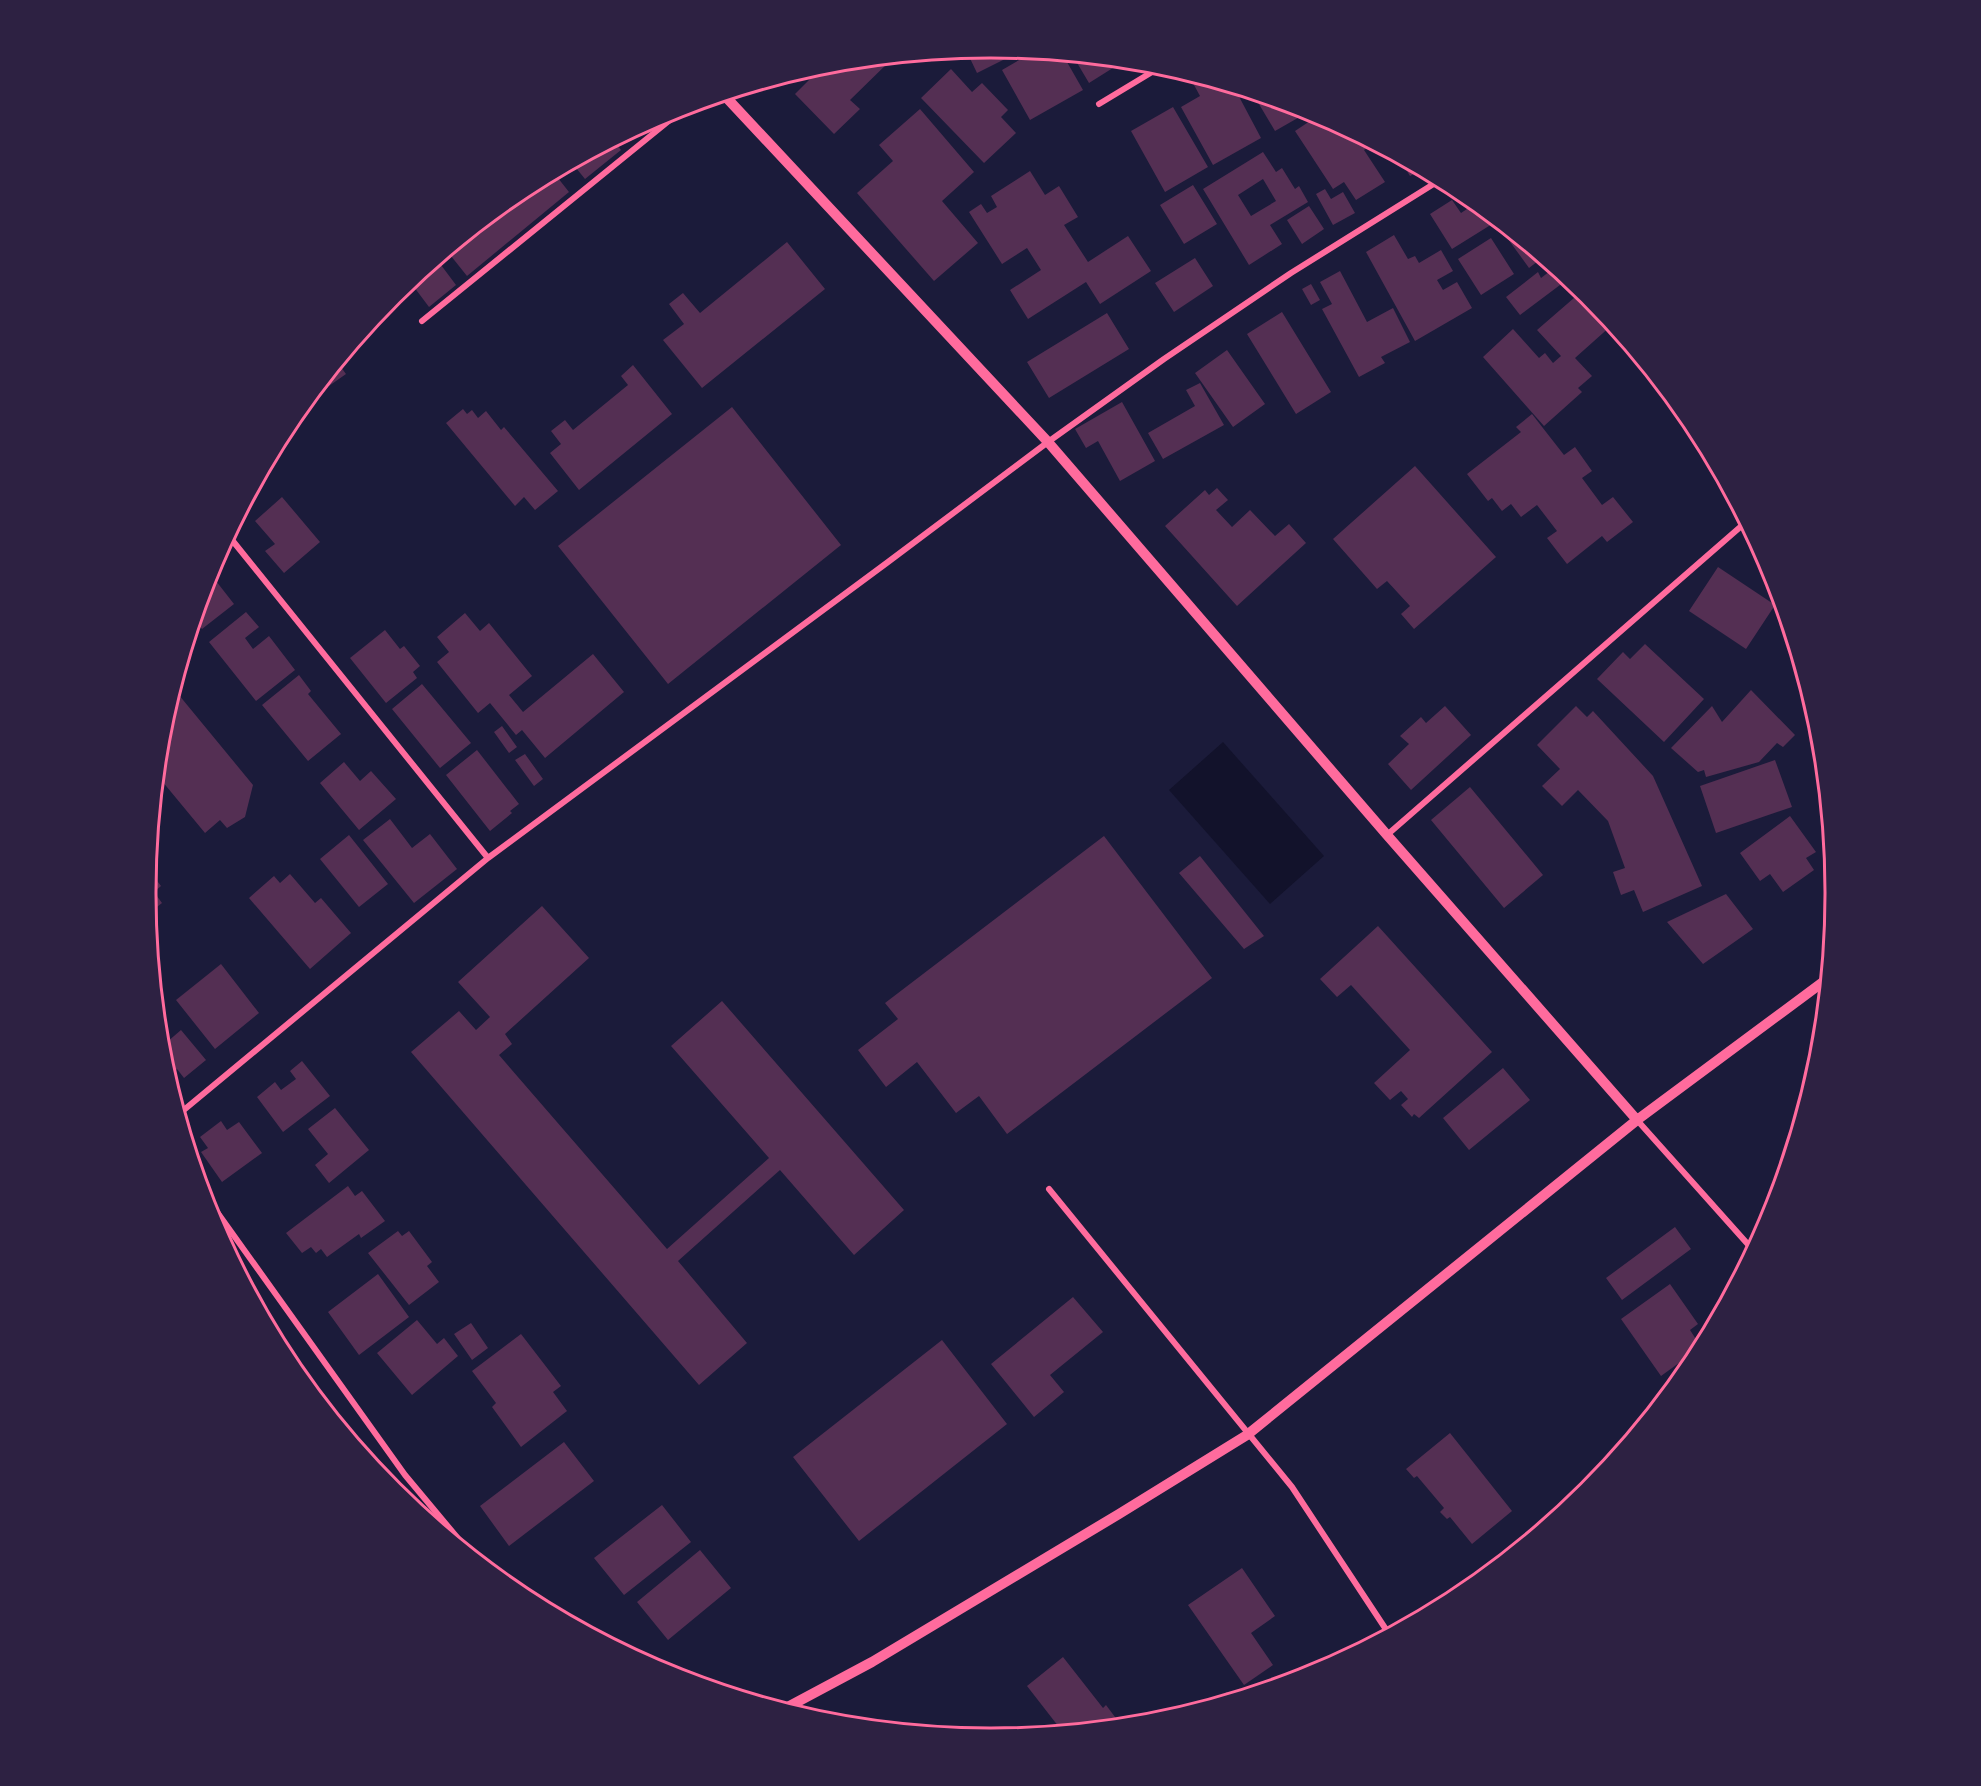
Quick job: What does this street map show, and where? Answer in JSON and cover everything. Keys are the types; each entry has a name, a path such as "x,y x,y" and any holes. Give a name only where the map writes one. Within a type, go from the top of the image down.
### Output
{"street":[{"path":"1099,104 1148,74"},
{"path":"729,101 1048,441 1387,834 1747,1243"},
{"path":"422,321 663,126"},
{"path":"184,1110 488,858 1048,441 1291,273 1432,185"},
{"path":"1387,834 1740,527"},
{"path":"234,542 488,858"},
{"path":"794,1703 882,1656 1247,1435 1637,1120 1820,984"},
{"path":"1049,1189 1247,1435 1292,1487 1385,1628"},
{"path":"225,1223 405,1475 449,1527"}],"shaded area":[{"path":"1223,742 1324,856 1270,904 1169,790"}],"building":[{"path":"970,59 1006,59 977,73"},
{"path":"1021,59 1067,62 1083,90 1030,120 1002,70"},
{"path":"1078,64 1112,68 1089,83"},
{"path":"885,66 850,100 860,109 834,134 795,94 810,79"},
{"path":"951,69 972,92 982,83 1008,110 1001,117 1016,133 984,163 921,98"},
{"path":"1194,84 1239,97 1261,138 1213,165 1181,107 1200,96"},
{"path":"1258,103 1298,118 1275,131"},
{"path":"1173,107 1208,167 1165,192 1131,131"},
{"path":"920,109 974,172 942,201 978,243 934,281 857,193 893,161 879,145"},
{"path":"1309,122 1366,148 1364,150 1385,182 1356,200 1344,182 1333,189 1295,131"},
{"path":"618,146 621,150 585,179 576,168"},
{"path":"1263,152 1276,172 1282,168 1295,189 1299,186 1308,202 1270,225 1282,244 1249,265 1203,189","holes":["1263,179 1276,201 1251,216 1238,195"]},
{"path":"1030,171 1045,195 1059,186 1078,217 1064,225 1088,262 1128,236 1151,271 1100,304 1086,282 1028,319 1010,290 1041,270 1027,248 1002,264 969,212 981,204 987,213 997,207 991,196"},
{"path":"559,179 569,192 467,276 451,256 482,231"},
{"path":"1193,185 1217,224 1184,244 1160,205"},
{"path":"1325,189 1331,199 1343,192 1355,213 1333,225 1316,194"},
{"path":"1452,200 1461,213 1468,209 1491,225 1452,249 1430,214"},
{"path":"1309,206 1324,229 1302,244 1287,220"},
{"path":"1394,235 1408,259 1415,256 1419,263 1441,250 1453,271 1437,280 1443,290 1457,282 1472,308 1415,341 1366,252"},
{"path":"1491,238 1514,274 1481,295 1458,259"},
{"path":"1508,239 1536,262 1529,268"},
{"path":"787,242 825,289 702,388 663,340 684,324 669,304 683,293 700,313"},
{"path":"1195,258 1213,286 1174,312 1155,283"},
{"path":"441,265 456,285 429,307 415,289"},
{"path":"1340,271 1367,322 1393,308 1410,342 1381,357 1385,363 1359,377 1322,309 1332,304 1320,282"},
{"path":"1538,272 1541,278 1548,273 1561,284 1520,315 1506,297"},
{"path":"1311,284 1320,300 1311,305 1302,289"},
{"path":"1575,297 1606,330 1575,358 1592,376 1578,388 1582,392 1544,426 1483,357 1513,329 1539,358 1545,353 1553,363 1561,356 1537,330"},
{"path":"1282,312 1331,392 1296,414 1247,334"},
{"path":"1107,313 1129,349 1049,398 1027,362"},
{"path":"1227,350 1265,404 1233,427 1195,373"},
{"path":"633,365 672,414 579,490 550,453 561,444 551,431 565,420 573,430 628,385 621,376"},
{"path":"342,368 346,374 328,385"},
{"path":"1200,383 1224,425 1163,459 1148,433 1195,406 1186,390"},
{"path":"1122,402 1155,461 1120,481 1098,441 1086,448 1075,429"},
{"path":"732,407 841,545 668,684 558,546"},
{"path":"463,409 467,414 472,410 478,418 486,411 501,430 504,427 558,491 535,510 524,497 515,506 446,423"},
{"path":"1532,414 1564,455 1575,447 1592,471 1582,478 1602,505 1613,497 1633,522 1607,542 1602,536 1567,564 1547,538 1557,531 1537,505 1521,517 1511,504 1502,511 1492,498 1488,501 1467,474 1521,432 1516,427"},
{"path":"1415,466 1496,557 1414,629 1401,614 1410,606 1387,581 1377,589 1333,539"},
{"path":"1217,488 1228,500 1216,510 1232,527 1250,510 1275,536 1289,524 1306,543 1237,606 1165,526 1205,490 1209,495"},
{"path":"282,497 320,542 284,573 265,551 275,544 255,521"},
{"path":"1718,567 1773,603 1774,607 1746,649 1689,611"},
{"path":"217,582 234,604 202,629 200,625"},
{"path":"246,612 259,627 245,638 253,649 269,636 295,670 256,701 209,642"},
{"path":"465,613 480,631 489,623 532,676 509,695 523,712 593,654 624,692 545,758 522,730 516,735 490,703 478,713 437,662 449,652 437,637"},
{"path":"385,630 400,649 404,646 420,666 413,672 417,678 386,703 350,658"},
{"path":"1645,644 1704,699 1664,742 1597,679 1623,652 1630,659"},
{"path":"299,675 311,691 308,694 341,734 308,761 262,705"},
{"path":"422,684 471,743 440,768 392,709"},
{"path":"1751,690 1795,735 1783,747 1777,743 1759,762 1706,777 1704,770 1698,772 1671,748 1712,706 1722,722"},
{"path":"180,696 253,785 245,817 227,828 220,820 205,833 163,783"},
{"path":"1445,706 1471,735 1411,790 1388,764 1409,744 1400,736 1421,717 1426,723"},
{"path":"1576,706 1587,717 1593,711 1653,776 1702,886 1643,912 1634,890 1621,895 1613,872 1625,868 1608,821 1578,790 1562,806 1542,786 1560,769 1537,745"},
{"path":"502,726 517,747 509,753 494,732"},
{"path":"477,750 519,804 510,811 512,813 490,831 446,775"},
{"path":"525,754 543,779 534,786 515,760"},
{"path":"1775,760 1792,807 1716,833 1700,786"},
{"path":"344,762 360,781 371,771 396,799 359,830 320,783"},
{"path":"1470,787 1543,875 1504,908 1431,820"},
{"path":"1790,816 1816,852 1806,858 1814,870 1783,892 1770,874 1760,881 1740,853"},
{"path":"390,819 412,848 430,834 457,869 414,903 363,840"},
{"path":"349,835 388,884 359,907 320,859"},
{"path":"1104,836 1212,978 1007,1134 979,1096 956,1113 917,1062 886,1087 858,1050 898,1019 885,1003"},
{"path":"1200,856 1264,936 1244,949 1179,873"},
{"path":"290,874 315,903 321,898 351,933 310,969 249,898 274,876 280,883"},
{"path":"156,880 161,886 156,890"},
{"path":"1726,894 1753,929 1703,964 1667,922"},
{"path":"156,895 162,903 157,907"},
{"path":"542,906 589,958 505,1034 512,1044 499,1055 667,1249 769,1158 671,1046 722,1001 904,1210 854,1255 780,1170 678,1261 747,1343 699,1385 411,1052 459,1011 476,1030 490,1017 458,982"},
{"path":"1378,926 1492,1052 1419,1118 1414,1114 1412,1117 1401,1105 1408,1099 1401,1091 1390,1100 1374,1083 1410,1050 1351,985 1337,997 1320,979"},
{"path":"221,964 259,1013 215,1049 176,1000"},
{"path":"181,1030 206,1060 184,1078 177,1069 175,1070 169,1040"},
{"path":"302,1061 330,1096 283,1132 257,1097 275,1082 281,1090 296,1079 290,1071"},
{"path":"1503,1068 1530,1100 1469,1150 1443,1118"},
{"path":"335,1108 369,1150 329,1183 315,1165 328,1154 308,1129"},
{"path":"221,1121 227,1130 239,1122 262,1153 222,1182 201,1152 208,1148 200,1137"},
{"path":"348,1186 355,1196 362,1191 385,1221 361,1238 359,1234 327,1257 321,1249 316,1253 311,1247 302,1253 286,1233"},
{"path":"1675,1227 1691,1249 1622,1300 1606,1278"},
{"path":"398,1231 402,1236 409,1231 432,1262 427,1266 439,1282 409,1305 368,1253"},
{"path":"378,1274 409,1317 359,1355 328,1312"},
{"path":"1670,1284 1698,1324 1690,1330 1695,1338 1681,1362 1661,1376 1621,1319"},
{"path":"1073,1297 1103,1332 1050,1375 1064,1392 1034,1417 991,1364"},
{"path":"417,1320 437,1344 444,1338 458,1356 412,1395 377,1353"},
{"path":"471,1323 488,1348 472,1360 454,1334"},
{"path":"521,1334 561,1386 553,1392 567,1411 521,1447 492,1407 496,1403 472,1371"},
{"path":"942,1340 1007,1424 859,1541 793,1457"},
{"path":"1450,1433 1512,1511 1472,1544 1450,1517 1447,1519 1440,1512 1444,1508 1417,1476 1414,1478 1406,1469"},
{"path":"564,1442 594,1481 509,1546 480,1506"},
{"path":"662,1505 691,1542 624,1595 594,1558"},
{"path":"700,1550 731,1588 668,1640 637,1602"},
{"path":"1242,1568 1275,1616 1251,1633 1273,1665 1244,1685 1188,1605"},
{"path":"1063,1657 1103,1708 1106,1705 1115,1717 1057,1725 1027,1686"}]}
